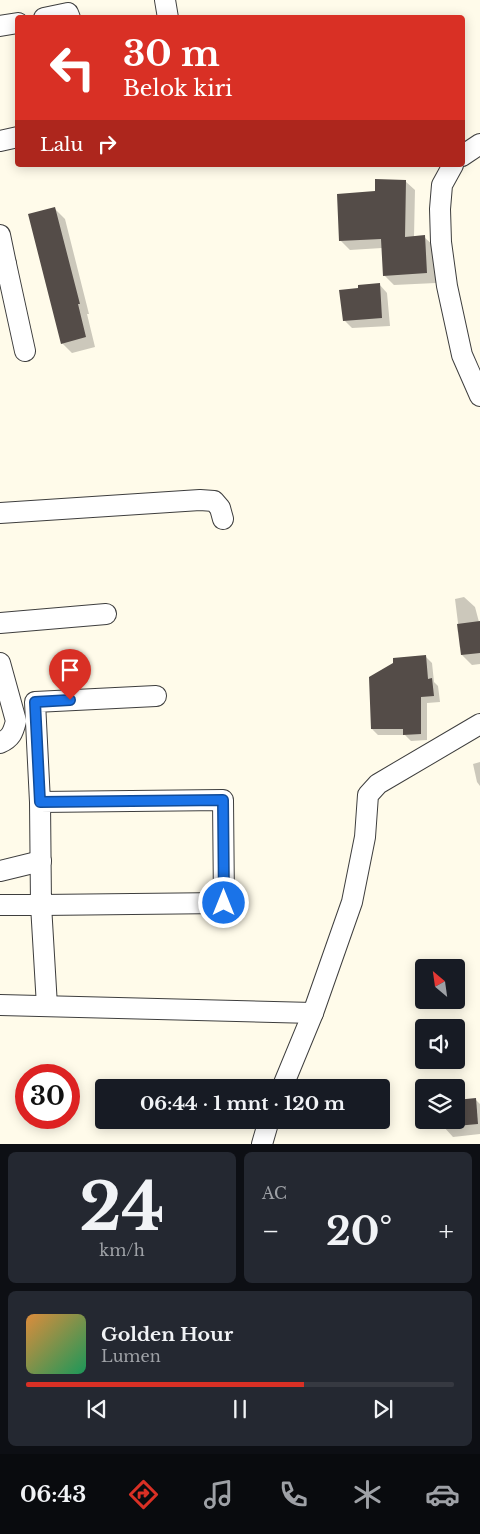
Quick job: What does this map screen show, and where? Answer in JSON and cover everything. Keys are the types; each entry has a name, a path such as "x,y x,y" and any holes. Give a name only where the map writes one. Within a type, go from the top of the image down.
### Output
{"street":[{"path":"165,0 168,15"},
{"path":"53,15 68,10"},
{"path":"0,26 15,24"},
{"path":"0,141 15,138"},
{"path":"465,154 480,144"},
{"path":"452,167 442,185 440,209 441,242 447,286 462,355 480,396"},
{"path":"0,235 3,265 26,350"},
{"path":"0,512 200,500 214,501 220,508 222,519"},
{"path":"0,624 106,614"},
{"path":"0,663 16,721 14,731 9,739 0,742"},
{"path":"47,1006 41,905 40,802 35,702 156,696"},
{"path":"286,1079 314,1013 352,902 365,837 368,795 378,784 480,724"},
{"path":"0,906 224,903 223,800 40,802"},
{"path":"0,871 40,861"},
{"path":"0,1005 314,1013"},
{"path":"262,1144 266,1129"}],"building":[{"path":"375,179 406,180 405,237 425,235 427,273 383,276 381,239 339,241 337,194 375,191"},
{"path":"55,207 80,304 78,304 86,337 61,344 28,214"},
{"path":"380,283 382,318 343,321 339,290 358,288 358,285"},
{"path":"480,621 480,653 461,655 457,624"},
{"path":"426,655 428,679 432,678 434,696 421,697 421,734 403,735 403,729 371,729 369,677 393,663 393,658"},
{"path":"476,1098 478,1124 465,1125 465,1099"}],"route":[{"path":"70,700 35,702 40,802 223,800 224,903"}]}
